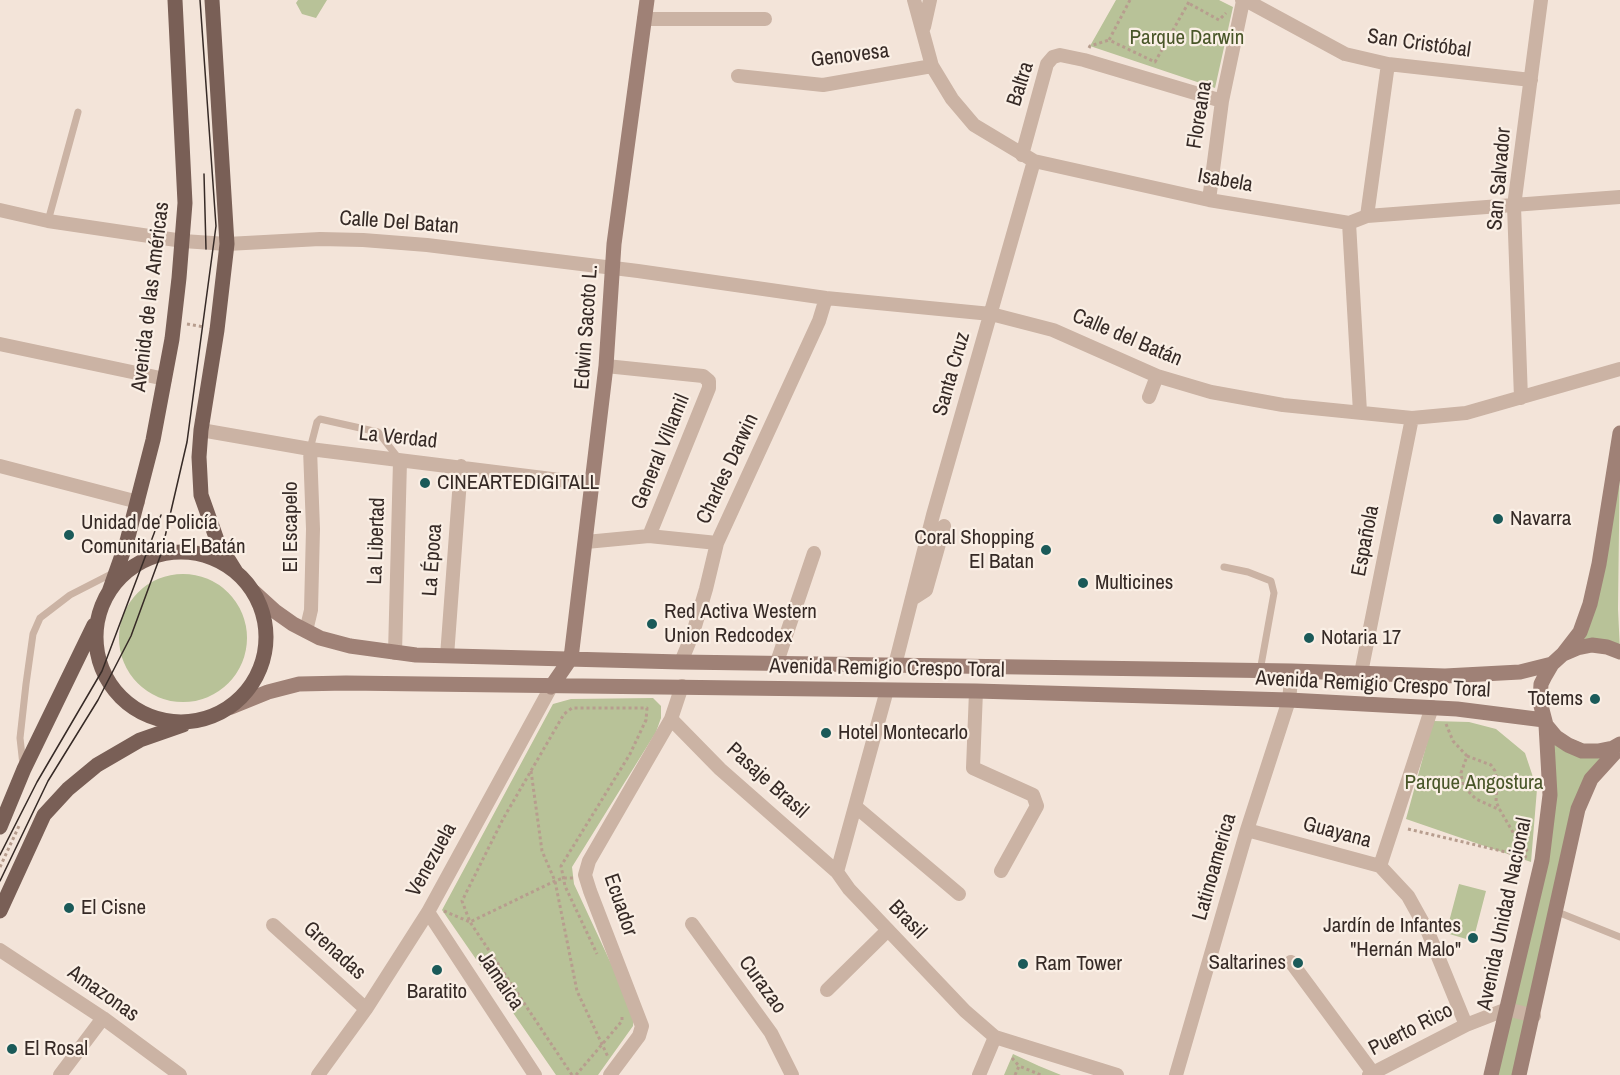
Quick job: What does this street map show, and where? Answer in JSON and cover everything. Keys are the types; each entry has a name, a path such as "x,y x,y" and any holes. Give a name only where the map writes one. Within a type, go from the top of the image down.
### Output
{"main road":[{"name":"Avenida de las Américas","path":"109,592 118,571 138,502 153,440 174,321 183,241 185,203 175,0"},
{"path":"0,911 44,815 68,789 97,765 141,740 213,717 231,707 247,692 259,674 266,654 267,632 263,611 254,592 236,572 218,543 201,495 199,457 201,430 218,330 226,244 212,0"},
{"name":"Edwin Sacoto L.","path":"571,658 606,366 612,268 647,0"},
{"path":"1557,659 1580,632 1590,604 1599,564 1620,433"},
{"path":"0,826 24,770 109,592 119,579 131,568 145,560 161,554 181,552 201,554 220,561 236,572"},
{"name":"Avenida Remigio Crespo Toral","path":"254,592 276,612 320,638 350,646 395,653 447,656 1480,675 1520,672 1557,659 1577,648 1592,645 1620,652"},
{"path":"98,617 95,635 97,654 107,681 123,700 152,717 168,722 192,722"},
{"name":"Venezuela","path":"551,687 571,658"},
{"name":"Avenida Unidad Nacional","path":"1491,1075 1542,860 1550,795 1545,722 1541,711 1540,693 1545,676 1557,659"},
{"name":"Avenida Remigio Crespo Toral","path":"231,707 268,692 299,684 346,682 551,687 682,686 976,691 1288,700 1436,708 1545,722"},
{"path":"1545,722 1556,737 1568,746 1582,751 1598,751 1620,745"},
{"path":"1519,1075 1534,1016 1578,809 1591,779 1620,745"}],"street":[{"name":"Isabela","path":"914,0 932,66 952,99 974,125 1028,158 1209,200 1349,223"},
{"path":"924,31 930,0"},
{"name":"San Salvador","path":"1521,398 1514,206 1541,0"},
{"name":"San Cristóbal","path":"1246,3 1345,54 1388,64 1531,80"},
{"name":"Floreana","path":"1209,200 1222,101 1246,3"},
{"path":"644,19 765,19"},
{"name":"Baltra","path":"1028,158 1047,64 1053,57 1084,60 1222,101"},
{"path":"1367,216 1388,64"},
{"name":"Genovesa","path":"738,76 823,85 932,66"},
{"name":"Santa Cruz","path":"895,665 933,515 991,314 1028,158"},
{"path":"1360,412 1349,223 1367,216 1620,197"},
{"name":"Calle Del Batan","path":"0,210 48,221 183,241 226,244 321,239 363,240 468,249 612,268"},
{"name":"Calle del Batán","path":"612,268 826,298 991,314 1053,330 1157,376 1210,392 1283,405 1412,418 1466,413 1620,369"},
{"name":"Charles Darwin","path":"681,662 693,633 717,543 819,321 826,298"},
{"path":"0,344 165,379"},
{"name":"General Villamil","path":"606,366 703,376 709,381 709,388 649,536"},
{"path":"1149,398 1157,376"},
{"name":"Española","path":"1361,673 1412,418"},
{"name":"La Verdad","path":"201,430 310,449 592,484"},
{"name":"El Escapelo","path":"306,631 311,610 313,529 310,449"},
{"name":"La Libertad","path":"395,653 400,461"},
{"path":"0,466 138,502"},
{"name":"La Época","path":"447,656 461,466"},
{"name":"Santa Cruz","path":"912,599 926,590 944,526"},
{"path":"586,542 649,536 717,543"},
{"path":"777,662 814,553"},
{"name":"Latinoamerica","path":"1176,1075 1247,830 1288,700 1292,671"},
{"name":"Ecuador","path":"612,1072 639,1036 642,1026 590,891 586,878 589,861 671,719 682,686"},
{"name":"Venezuela","path":"318,1075 366,1009 428,912 551,687"},
{"path":"837,872 886,690"},
{"path":"976,691 973,768 1033,795 1037,806 1001,871"},
{"path":"1380,866 1436,708"},
{"name":"Pasaje Brasil","path":"671,719 720,769 837,872"},
{"path":"856,807 959,894"},
{"name":"Guayana","path":"1247,830 1380,866 1408,896 1428,932 1466,1025"},
{"name":"Brasil","path":"837,872 849,889 965,1011 995,1037 1117,1075"},
{"name":"Jamaica","path":"428,912 535,1075"},
{"name":"Curazao","path":"693,924 771,1033 792,1075"},
{"name":"Grenadas","path":"273,925 366,1009"},
{"path":"827,990 888,930"},
{"name":"Amazonas","path":"0,950 103,1018 175,1074"},
{"path":"1291,962 1371,1074"},
{"path":"1507,1009 1534,1016"},
{"name":"Puerto Rico","path":"1371,1074 1466,1025 1507,1009"},
{"path":"60,1075 103,1018"},
{"path":"979,1075 995,1037"}],"lane":[{"path":"48,221 78,112"},
{"name":"El Escapelo","path":"310,449 317,422 320,419 378,432 400,461"},
{"path":"933,515 944,526"},
{"path":"1224,567 1248,572 1271,581 1274,593 1260,670"},
{"path":"24,770 20,738 33,634 40,618 70,595 118,571"},
{"path":"1555,911 1620,938"}],"path":[{"path":"1130,0 1109,39 1155,62 1190,2 1219,20 1233,7 1246,3"},
{"path":"174,321 218,330"},
{"path":"599,958 565,886 561,866 630,754 646,720 647,708 572,708 564,714 503,819 462,901 470,921 574,1075 622,1021 624,1009"},
{"path":"1436,708 1453,741 1467,756 1491,765 1495,771 1496,802 1500,810 1521,846 1542,860"},
{"path":"1467,756 1461,773 1463,786 1476,799 1500,810"},
{"path":"531,771 543,851 555,881 577,991 612,1072"},
{"path":"1394,825 1542,860"},
{"path":"0,867 12,841"},
{"path":"428,912 442,910 470,921 563,878 586,878"},
{"path":"1016,1075 1019,1066 1041,1075"}],"green space":[{"path":"298,0 327,0 316,18 302,14 296,3"},
{"name":"Parque Darwin","path":"1116,0 1219,0 1233,7 1215,88 1090,46"},
{"path":"1620,447 1618,609 1620,651 1576,645"},
{"path":"183,574 208,579 229,592 242,613 247,638 242,663 229,684 208,697 183,702 158,697 137,684 124,663 119,638 124,613 137,592 158,579"},
{"path":"653,698 661,706 661,718 656,732 572,867 574,884 634,1013 633,1026 598,1075 556,1075 442,910 553,704 571,699"},
{"name":"Parque Angostura","path":"1433,721 1469,722 1496,729 1525,753 1537,789 1531,862 1406,819"},
{"path":"1549,730 1607,753 1594,770 1532,1013 1510,1008 1534,917"},
{"path":"1459,884 1486,891 1473,941 1446,933"},
{"path":"1509,1012 1531,1017 1517,1075 1493,1075"},
{"path":"1013,1054 1039,1066 1061,1075 1004,1075"}],"tram line":[{"path":"0,881 48,781 98,700 131,636 161,554 187,442 216,226 200,0"},
{"path":"204,174 206,249"},
{"path":"0,855 37,782 102,671 161,515"}],"place":[{"name":"CINEARTEDIGITALL","path":"425,483"},
{"name":"Navarra","path":"1498,519"},
{"name":"Unidad de Policía Comunitaria El Batán","path":"69,535"},
{"name":"Coral Shopping El Batan","path":"1046,550"},
{"name":"Multicines","path":"1083,583"},
{"name":"Red Activa Western Union Redcodex","path":"652,624"},
{"name":"Notaria 17","path":"1309,638"},
{"name":"Totems","path":"1595,699"},
{"name":"Hotel Montecarlo","path":"826,733"},
{"name":"El Cisne","path":"69,908"},
{"name":"Jardín de Infantes \"Hernán Malo\"","path":"1473,938"},
{"name":"Saltarines","path":"1298,963"},
{"name":"Ram Tower","path":"1023,964"},
{"name":"Baratito","path":"437,970"},
{"name":"El Rosal","path":"12,1049"}]}
